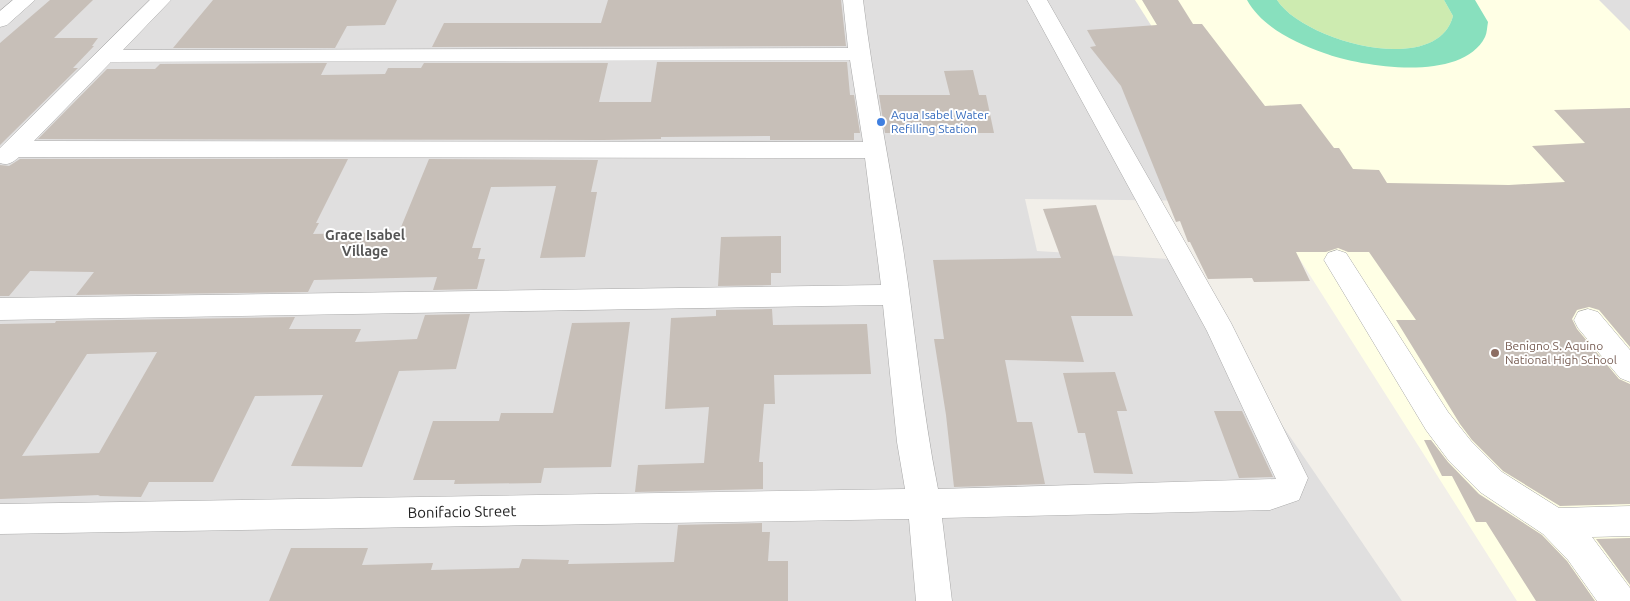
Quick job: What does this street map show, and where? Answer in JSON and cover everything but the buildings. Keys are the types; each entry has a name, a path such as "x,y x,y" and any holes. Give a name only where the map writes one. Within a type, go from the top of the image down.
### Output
{"street":[{"path":"0,21 25,0"},
{"path":"6,155 161,0"},
{"path":"853,0 859,54 876,150 896,295 913,442 924,504 934,601"},
{"name":"Bonifacio Street","path":"0,519 924,504 1270,495 1286,490 1292,478 1221,331 1037,0"},
{"path":"105,56 859,54"},
{"path":"6,155 876,150"},
{"path":"1337,260 1437,421 1460,451 1491,482 1555,524 1580,550 1618,601"},
{"path":"0,309 896,295"},
{"path":"1588,320 1630,370"},
{"path":"1555,524 1630,521"}],"shaded area":[{"path":"0,0 1630,0 1630,205 1025,199 1037,251 1169,259 1402,601 0,601"},
{"name":"Benigno S. Aquino National High School","path":"1135,0 1599,0 1630,31 1630,601 1517,601"}],"green space":[{"path":"1247,0 1277,0 1291,15 1313,29 1369,47 1397,49 1422,45 1442,35 1453,16 1444,0 1475,0 1488,22 1487,32 1473,51 1455,61 1434,66 1410,68 1362,63 1324,53 1280,33 1253,10"},
{"path":"1277,0 1444,0 1453,16 1442,35 1422,45 1397,49 1369,47 1313,29 1291,15"}],"place":[{"name":"Aqua Isabel Water Refilling Station","path":"881,122"},
{"name":"Benigno S. Aquino National High School","path":"1495,353"}],"district":[{"name":"Grace Isabel Village","path":"365,244"}]}
